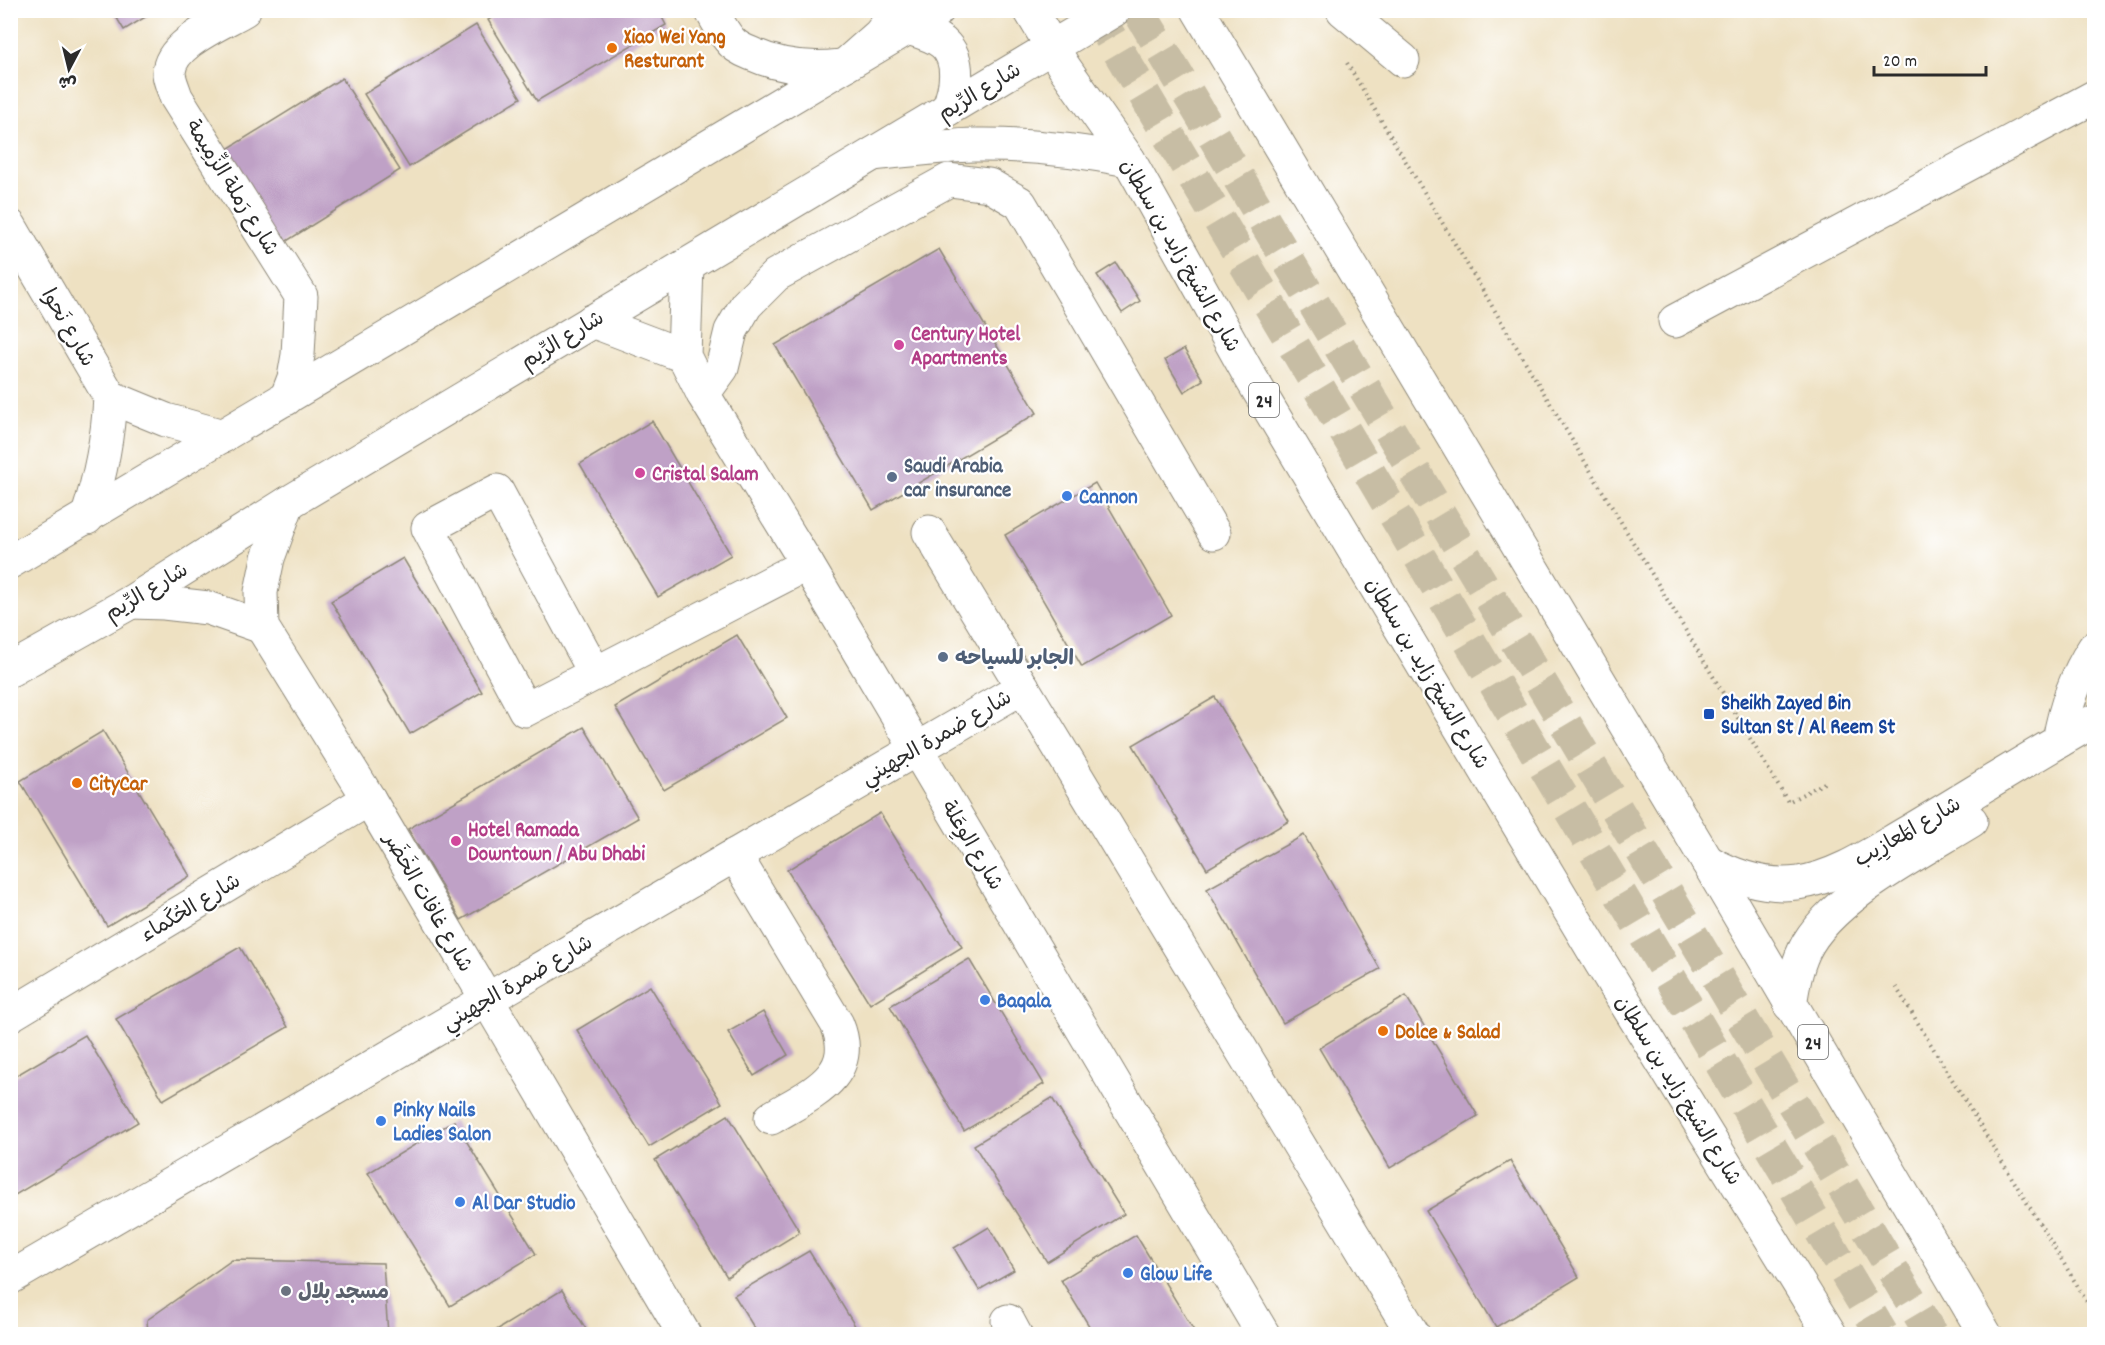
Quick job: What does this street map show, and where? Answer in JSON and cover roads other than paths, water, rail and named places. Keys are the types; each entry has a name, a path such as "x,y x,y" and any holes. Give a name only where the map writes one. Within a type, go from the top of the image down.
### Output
{"street":[{"name":"شارع رَملة الزِّمِيمة","path":"244,10 183,45 174,58 169,73 176,97 301,296 298,355 294,378 286,399"},
{"path":"711,10 729,40 745,51 768,61 793,67 819,69 845,65"},
{"path":"10,562 845,65 880,34 903,19 938,10"},
{"name":"شارع الشيخ زايد بن سلطان","path":"1030,10 1052,47 1129,160 1254,383 1601,963 1830,1335"},
{"name":"شارع الرِّيم","path":"10,670 130,602 288,503 1114,10"},
{"name":"24","path":"1198,10 1707,861 1985,1335"},
{"path":"1343,10 1403,60"},
{"path":"903,19 944,44 952,58 956,75 954,92 948,109"},
{"path":"1675,321 2094,97"},
{"path":"873,154 973,146 1023,146 1076,151 1129,160"},
{"path":"703,394 722,368 731,331 746,305 776,276 949,180 989,185 1020,204 1214,533"},
{"name":"شارع نَحوا","path":"10,226 110,397"},
{"name":"شارع الوِعَلة","path":"687,265 684,356 703,394 807,564 1263,1335"},
{"path":"592,321 684,356"},
{"path":"87,518 104,458 109,427 110,397 165,420 224,436"},
{"path":"595,673 497,491 428,528 525,710 807,564"},
{"path":"130,602 208,608 262,627 261,592 268,558 288,503"},
{"path":"929,532 1023,687 1402,1331"},
{"name":"شارع غافات الخَضَر","path":"262,627 369,799 684,1335"},
{"path":"2059,741 2064,712 2073,687 2094,648"},
{"name":"شارع ضمرة الجهيني","path":"10,1278 1023,687"},
{"name":"شارع المَعازِيب","path":"1707,861 1728,873 1774,884 1798,883 1822,878 1871,853 2094,721"},
{"name":"شارع الحُكَماء","path":"10,1015 369,799"},
{"name":"شارع المَعازِيب","path":"1790,1005 1794,977 1805,950 1820,926 1839,906 1971,821"},
{"path":"735,855 837,1024 843,1046 838,1069 831,1079 822,1087 771,1118"}],"tunnel":[{"path":"1094,10 1882,1334"},
{"path":"1138,10 1931,1334"}],"place":[{"name":"Xiao Wei Yang Resturant","path":"612,48"},
{"name":"Century Hotel Apartments","path":"899,345"},
{"name":"Cristal Salam","path":"640,473"},
{"name":"Saudi Arabia car insurance","path":"892,477"},
{"name":"Cannon","path":"1067,496"},
{"name":"الجابر للسياحه","path":"943,657"},
{"name":"Sheikh Zayed Bin Sultan St / Al Reem St","path":"1709,714"},
{"name":"CityCar","path":"77,783"},
{"name":"Hotel Ramada Downtown / Abu Dhabi","path":"456,841"},
{"name":"Baqala","path":"985,1000"},
{"name":"Dolce & Salad","path":"1383,1031"},
{"name":"Pinky Nails Ladies Salon","path":"381,1121"},
{"name":"Al Dar Studio","path":"460,1202"},
{"name":"Glow Life","path":"1128,1273"},
{"name":"مسجد بلال","path":"286,1291"}]}
